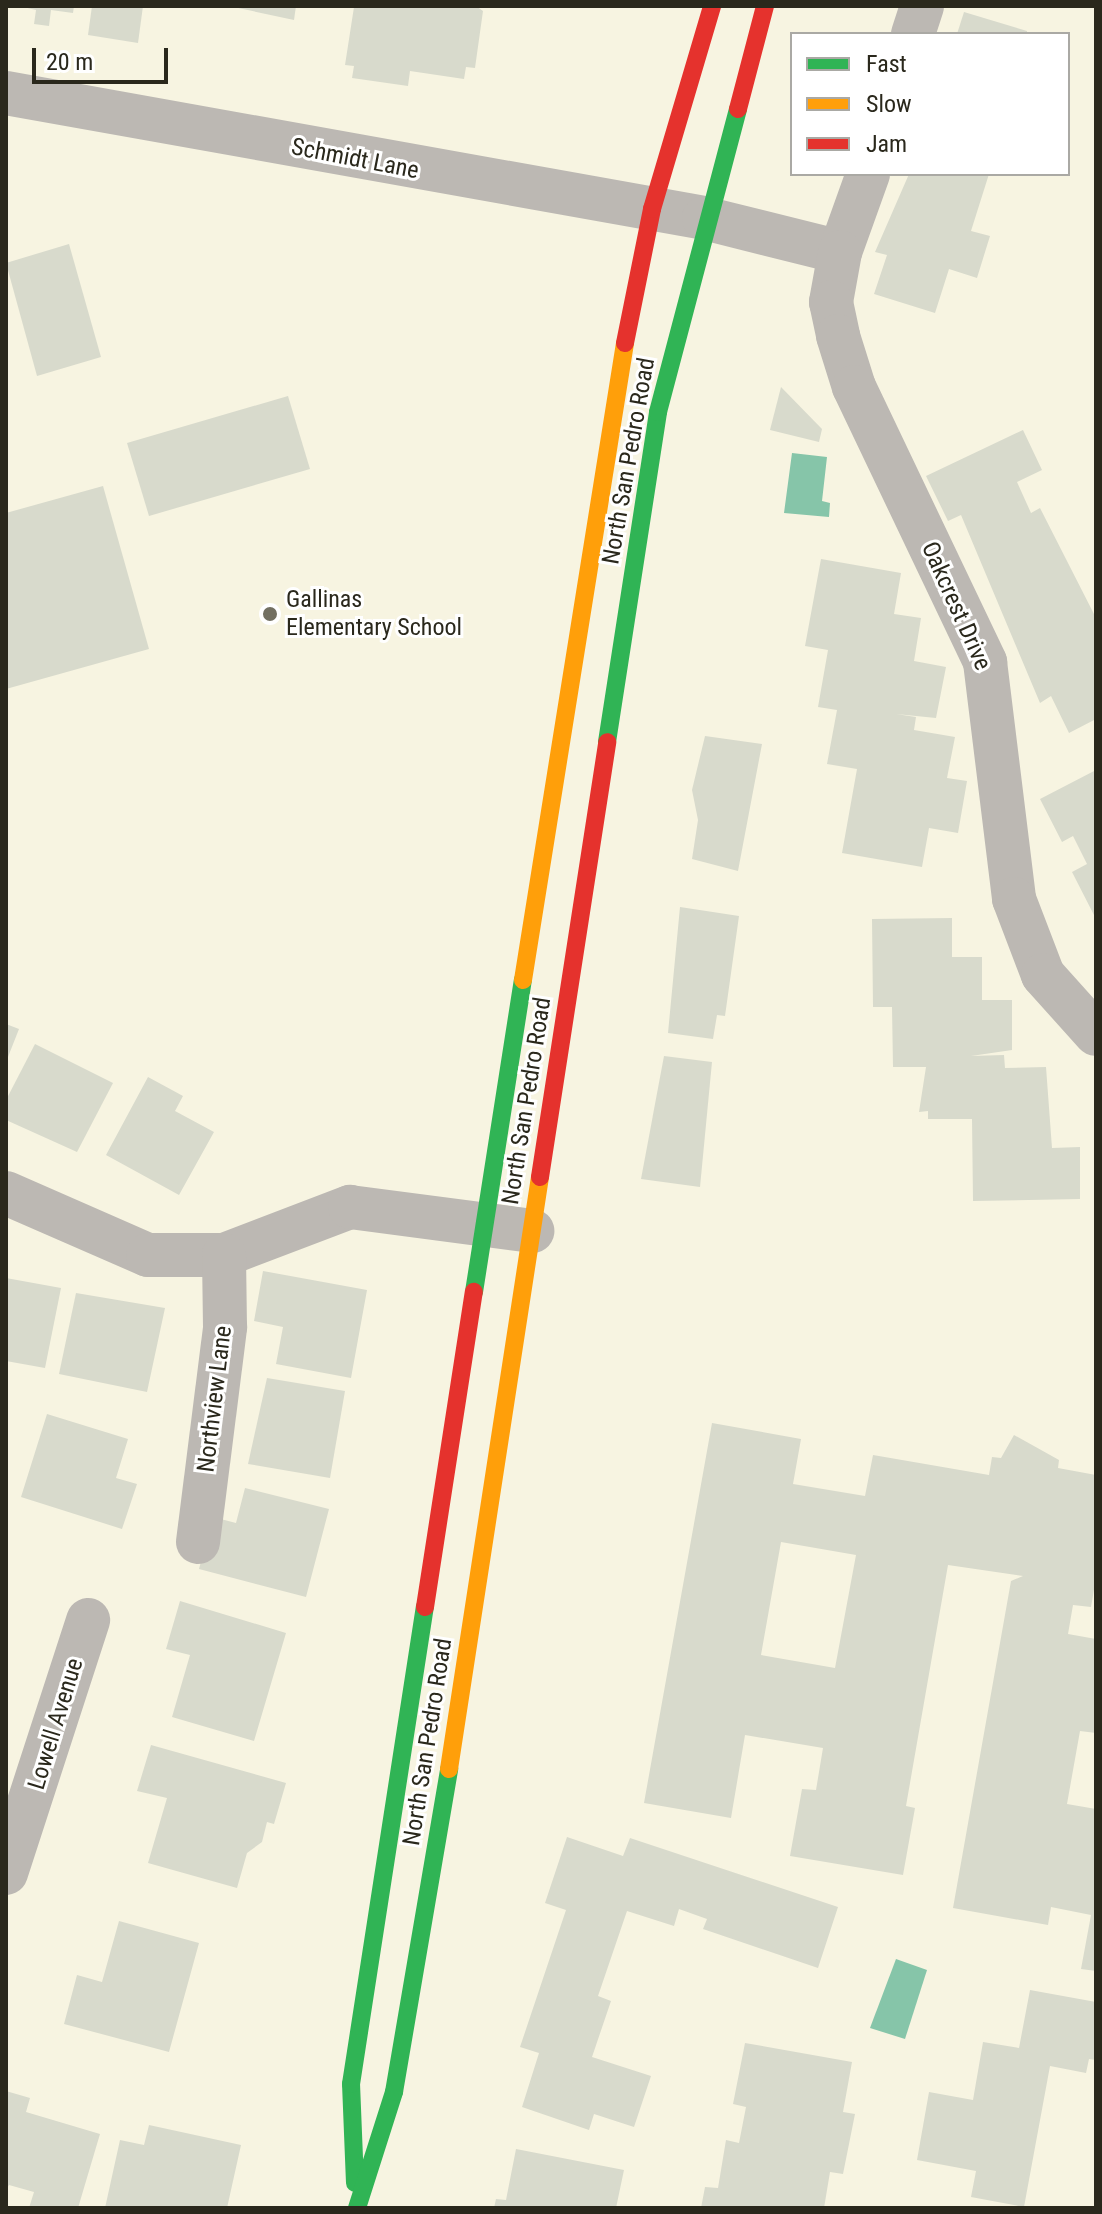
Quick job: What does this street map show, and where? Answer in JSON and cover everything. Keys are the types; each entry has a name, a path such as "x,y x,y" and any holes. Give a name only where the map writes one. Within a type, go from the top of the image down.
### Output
{"main road":[{"name":"North San Pedro Road","path":"356,2208 351,2084 480,1224 612,406 652,209 712,6"},
{"name":"North San Pedro Road","path":"356,2208 394,2092 532,1231 658,412 704,218 765,6"}],"street":[{"path":"914,32 922,6"},
{"name":"Schmidt Lane","path":"6,93 704,218 840,252"},
{"name":"Oakcrest Drive","path":"867,176 840,252 831,302 854,387 985,662 1014,899 1043,975 1096,1034"},
{"path":"6,1193 148,1255 224,1255 350,1207 532,1231"},
{"name":"Northview Lane","path":"198,1542 225,1327 224,1255"},
{"name":"Lowell Avenue","path":"6,1873 19,1799 88,1620"}],"shaded area":[{"path":"792,453 827,457 822,501 830,503 829,517 784,513"},
{"path":"896,1959 927,1970 905,2039 870,2028"}],"building":[{"path":"19,6 74,6 73,13 51,10 49,26 34,24 36,10"},
{"path":"92,6 143,6 138,43 88,35"},
{"path":"229,6 296,6 294,20"},
{"path":"476,6 483,11 475,68 466,67 464,79 410,71 408,86 352,78 354,66 345,65 354,7"},
{"path":"964,12 1027,31 1027,32 958,32"},
{"path":"908,176 988,176 971,231 990,236 977,278 949,269 935,313 874,294 887,255 875,252"},
{"path":"69,244 101,357 37,376 6,263"},
{"path":"781,387 822,429 819,442 770,430"},
{"path":"288,396 310,469 149,516 127,443"},
{"path":"1023,430 1042,470 1017,482 1031,513 1040,508 1096,618 1096,719 1069,733 1051,696 1040,703 961,515 948,521 926,476"},
{"path":"103,486 149,649 6,689 6,513"},
{"path":"821,559 901,573 894,614 921,618 914,661 946,667 936,718 896,714 916,717 914,730 955,737 947,778 967,781 958,833 929,828 922,867 842,853 857,769 827,764 837,710 818,707 828,650 805,646"},
{"path":"705,736 762,744 738,871 692,859 698,820 692,790"},
{"path":"1096,770 1096,919 1072,872 1087,864 1073,836 1062,842 1040,799"},
{"path":"680,907 739,916 725,1016 717,1015 713,1039 668,1033"},
{"path":"952,918 952,957 982,957 982,1000 1012,1000 1012,1050 971,1056 1004,1055 1005,1068 1046,1067 1052,1148 1080,1147 1080,1199 973,1201 972,1119 928,1119 928,1111 919,1112 926,1067 893,1067 892,1007 873,1007 872,919"},
{"path":"6,1024 19,1029 6,1062"},
{"path":"35,1044 113,1083 77,1152 6,1120 6,1100"},
{"path":"664,1056 712,1062 700,1187 641,1179"},
{"path":"148,1077 183,1096 175,1111 214,1132 179,1195 106,1155"},
{"path":"263,1271 367,1290 351,1378 276,1364 283,1327 254,1321"},
{"path":"6,1278 61,1288 45,1368 6,1361"},
{"path":"76,1293 165,1308 147,1392 59,1374"},
{"path":"267,1378 345,1391 330,1478 248,1464"},
{"path":"47,1414 128,1439 116,1478 137,1484 122,1529 21,1497"},
{"path":"712,1423 801,1439 793,1484 865,1496 873,1455 989,1475 992,1457 1001,1458 1014,1435 1059,1460 1058,1468 1096,1475 1096,1578 1091,1607 1073,1605 1068,1634 1096,1639 1096,1733 1080,1731 1067,1804 1096,1809 1096,1971 1081,1969 1091,1915 1051,1907 1048,1925 953,1908 1011,1581 1023,1576 948,1565 906,1806 915,1808 903,1875 790,1856 802,1789 816,1790 823,1748 745,1735 731,1818 644,1803","holes":["781,1542 856,1555 835,1668 761,1655"]},
{"path":"245,1488 329,1509 306,1597 199,1569 213,1517 236,1523"},
{"path":"180,1601 286,1633 254,1741 172,1717 190,1655 166,1649"},
{"path":"151,1745 286,1783 274,1824 267,1822 262,1842 247,1853 237,1888 148,1863 167,1798 137,1791"},
{"path":"567,1837 623,1856 630,1838 838,1907 818,1968 703,1929 707,1919 679,1909 674,1926 627,1911 598,1996 611,2001 592,2057 651,2076 634,2127 594,2114 589,2130 522,2107 539,2053 520,2047 566,1910 545,1903"},
{"path":"119,1921 199,1943 169,2052 64,2024 77,1975 102,1982"},
{"path":"1030,1990 1096,2002 1096,2060 1089,2059 1086,2073 1050,2066 1024,2207 971,2197 976,2171 917,2160 929,2092 973,2100 983,2042 1019,2048"},
{"path":"745,2043 852,2062 843,2112 855,2114 843,2174 830,2172 824,2208 701,2208 705,2187 718,2188 726,2140 739,2143 746,2107 733,2104"},
{"path":"6,2091 30,2098 26,2112 100,2134 78,2208 29,2208 34,2192 9,2185 6,2190"},
{"path":"149,2125 241,2145 227,2208 105,2208 120,2140 144,2145"},
{"path":"516,2149 624,2170 616,2208 494,2208 496,2199 506,2200"}],"traffic: fast":[{"path":"607,742 658,412 738,109"},
{"path":"474,1292 523,980"},
{"path":"355,2183 351,2084 425,1607"},
{"path":"357,2208 394,2092 449,1769"}],"traffic: slow":[{"path":"523,980 625,343"},
{"path":"449,1769 540,1177"}],"traffic: jam":[{"path":"625,343 652,209 712,6"},
{"path":"738,109 765,6"},
{"path":"540,1177 607,742"},
{"path":"425,1607 474,1292"}],"place":[{"name":"Gallinas Elementary School","path":"270,614"}]}
